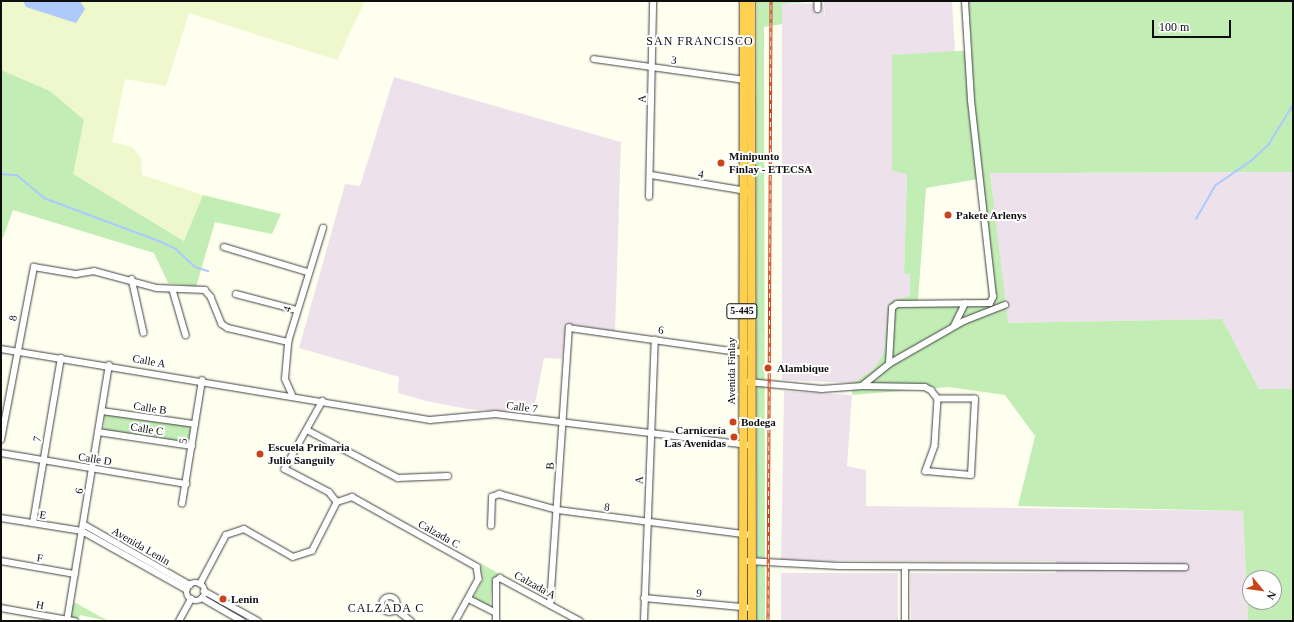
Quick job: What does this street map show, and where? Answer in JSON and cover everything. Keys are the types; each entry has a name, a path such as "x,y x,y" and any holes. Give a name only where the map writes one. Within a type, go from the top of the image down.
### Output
{"highway":[{"name":"Avenida Finlay","path":"744,1 747,80"},
{"name":"Avenida Finlay","path":"743,621 742,561 746,535 745,191 747,80 751,1"},
{"name":"Avenida Finlay","path":"746,535 751,561 752,621"}],"street":[{"name":"A","path":"649,197 651,175 653,1"},
{"path":"818,1 818,9"},
{"path":"889,364 892,308 897,304 990,303 993,297 972,108 965,1"},
{"name":"3","path":"594,59 747,80"},
{"name":"4","path":"651,175 745,191"},
{"name":"4","path":"292,396 285,379 288,342 308,272 323,228"},
{"path":"224,247 308,272"},
{"name":"8","path":"1,440 33,270 38,266 76,274 94,271 132,279"},
{"path":"144,333 132,279 173,290 204,290 212,297 222,324 228,328 288,342"},
{"path":"173,290 186,335"},
{"path":"236,294 297,310"},
{"path":"954,326 965,303"},
{"path":"862,386 889,364 954,326 1005,305"},
{"name":"6","path":"569,328 745,353"},
{"name":"B","path":"550,605 558,510 569,328"},
{"name":"A","path":"644,621 655,340"},
{"name":"Calle A","path":"1,349 109,365 292,396"},
{"name":"7","path":"33,524 61,358"},
{"name":"6","path":"67,620 109,365"},
{"name":"5","path":"182,504 202,381"},
{"path":"746,382 822,389 862,386 925,387 938,399 975,399 971,475 926,471 935,446 938,399"},
{"name":"Calle 7","path":"292,396 430,420 496,414 746,445"},
{"path":"179,621 191,599 189,588 200,584 226,535 244,529 293,557 312,551 337,502 329,492 285,469 323,401"},
{"name":"Calle B","path":"102,411 196,424"},
{"path":"307,430 398,478 448,476"},
{"name":"Calle C","path":"98,432 192,446"},
{"name":"Calle D","path":"1,453 186,484"},
{"name":"8","path":"492,526 492,497 499,494 558,510 746,535"},
{"name":"Calzada C","path":"337,502 352,497 477,567 479,579 456,621"},
{"name":"E","path":"1,518 82,531"},
{"name":"Avenida Lenin","path":"83,524 189,588"},
{"name":"Avenida Lenin","path":"82,531 189,588"},
{"name":"F","path":"1,561 75,574"},
{"path":"742,561 905,567 1185,567"},
{"path":"905,567 905,621"},
{"name":"Calzada A","path":"496,621 496,581 500,578 580,621"},
{"path":"200,584 204,591 258,621"},
{"path":"202,598 204,591"},
{"path":"191,599 202,598 242,621"},
{"path":"469,598 496,613"},
{"name":"9","path":"644,598 752,608"},
{"name":"H","path":"1,608 75,621"},
{"path":"397,610 411,621"}],"shaded area":[{"path":"824,1 952,1 955,52 892,55 892,171 907,173 904,272 910,274 910,296 893,300 888,306 884,353 873,370 853,383 782,380 782,4 823,3 825,19"},
{"path":"394,77 621,142 615,331 566,324 562,359 544,358 533,413 467,409 426,401 398,393 399,377 299,348 345,184 360,186"},
{"path":"1293,172 1293,389 1259,389 1222,319 1007,323 990,173"},
{"path":"784,391 852,395 847,466 866,470 866,506 1243,511 1246,570 1242,570 1242,610 1248,610 1248,621 911,621 910,573 1056,573 1056,561 781,561"},
{"path":"781,573 898,573 898,621 781,621"}],"green space":[{"path":"1,1 365,1 337,60 189,13 166,86 125,79 112,142 132,147 141,158 142,175 203,195 185,241 72,174 50,91 1,70"},
{"path":"757,1 823,1 782,4 782,24 764,27 765,621 757,621"},
{"path":"968,1 1293,1 1293,172 990,173 1008,323 1222,319 1259,389 1293,389 1293,621 1248,621 1248,610 1282,610 1282,570 1246,570 1243,511 1018,506 1035,436 1005,395 949,387 852,395 853,383 873,370 884,353 888,306 893,300 910,296 910,274 904,273 907,174 892,171 892,55 972,50","holes":["978,179 989,299 918,301 926,188"]},
{"path":"1,70 50,91 84,120 73,174 184,241 203,195 281,214 272,234 215,222 196,287 168,283 154,253 13,210 1,243"},
{"path":"105,414 187,425 191,430 190,440 186,443 104,430"},
{"path":"480,563 501,575 493,580 490,607 473,598 483,580"},
{"path":"76,603 108,621 80,615 78,619 71,619 72,604"}],"water":[{"path":"23,1 80,1 85,9 76,23 26,7"}],"waterway":[{"path":"1196,219 1216,185 1251,161 1269,144 1293,105"},
{"path":"1,174 17,175 44,198 159,241 176,249 195,267 208,271"}],"railway":[{"path":"768,621 771,1"}],"place":[{"name":"Minipunto Finlay - ETECSA","path":"721,163"},
{"name":"Pakete Arlenys","path":"948,215"},
{"name":"Alambique","path":"768,368"},
{"name":"Bodega","path":"733,422"},
{"name":"Carnicería Las Avenidas","path":"734,437"},
{"name":"Escuela Primaria Julio Sanguily","path":"260,454"},
{"name":"Lenin","path":"223,599"}],"district":[{"name":"SAN FRANCISCO","path":"700,42"},
{"name":"CALZADA C","path":"386,609"}]}
